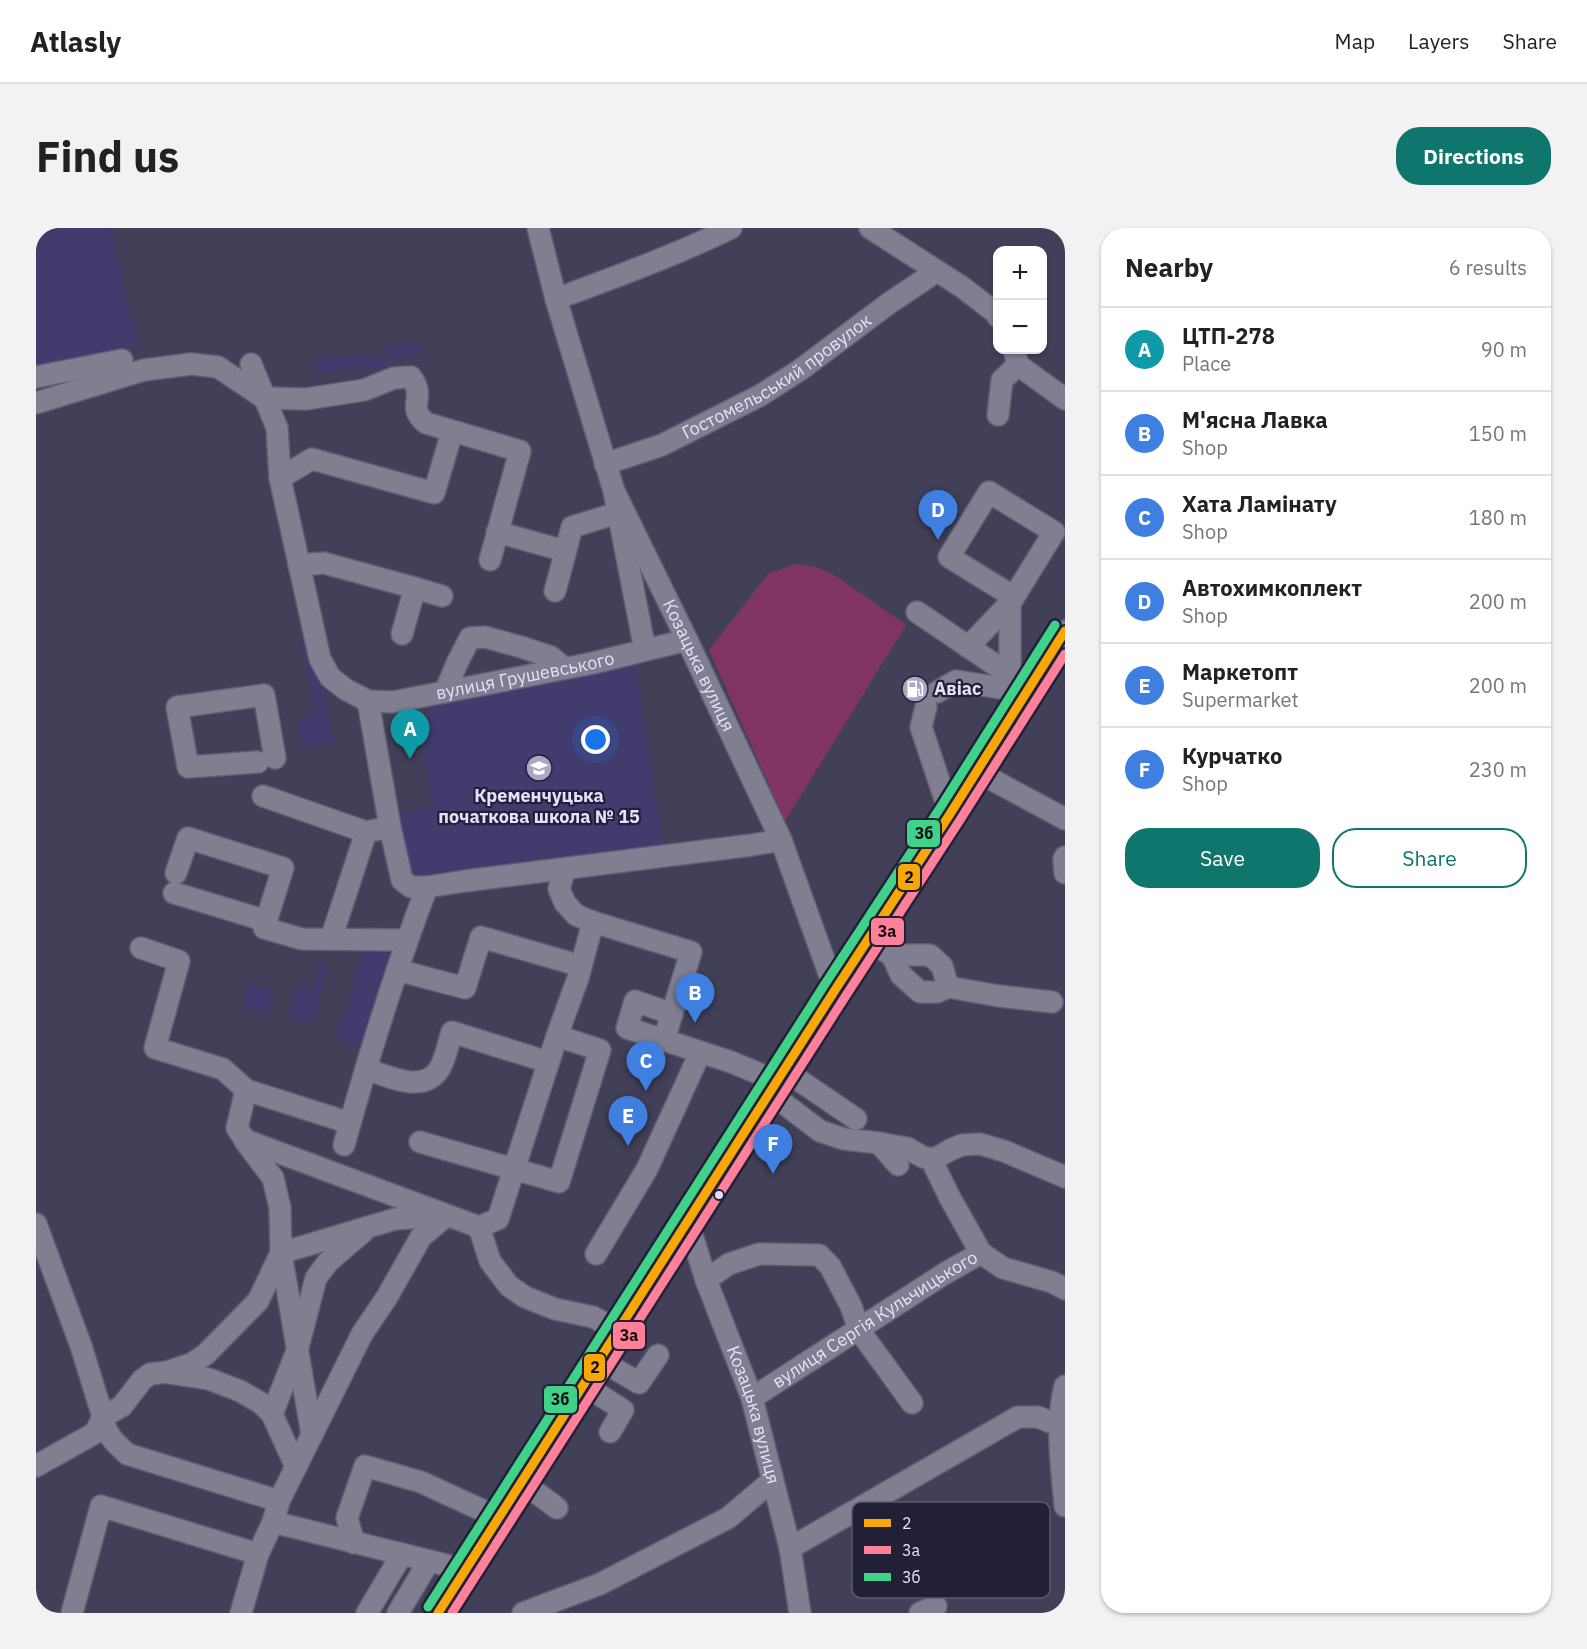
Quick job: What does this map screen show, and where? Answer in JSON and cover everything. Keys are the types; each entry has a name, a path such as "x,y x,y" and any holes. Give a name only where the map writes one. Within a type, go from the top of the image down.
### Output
{"street":[{"name":"Козацька вулиця","path":"538,228 556,299 614,491 781,840 835,990"},
{"path":"556,299 630,272 703,242 730,228"},
{"path":"870,228 962,287 993,311"},
{"name":"Гостомельський провулок","path":"605,464 662,445 761,395 800,370 888,304 937,271"},
{"path":"998,415 1002,380 1016,357 1065,399"},
{"path":"36,377 122,360"},
{"path":"36,403 144,370 191,364 218,367 264,398 306,399 364,390 394,378 411,377 417,388 418,417 426,423 520,451 490,560"},
{"path":"251,364 277,428 280,478 320,659 330,677 345,689 368,701 390,827 402,880 411,887 427,887 465,880 781,840"},
{"path":"280,478 312,459 434,493 446,430"},
{"name":"Козацька вулиця","path":"614,491 645,650"},
{"path":"968,647 1012,600 1054,532 989,492 949,557 1012,600"},
{"path":"555,591 572,527 618,513"},
{"path":"497,532 565,551"},
{"path":"299,565 324,563 442,596"},
{"path":"402,634 415,588"},
{"path":"1010,675 1012,600"},
{"path":"917,612 1028,688"},
{"path":"438,1613 1065,631"},
{"path":"445,692 470,638 484,637 521,647 550,657 564,668"},
{"name":"вулиця Грушевського","path":"368,701 393,702 564,668 687,640"},
{"path":"950,814 921,727 931,700 956,681 1001,688 1028,688"},
{"path":"264,695 267,760 188,767 177,707 264,695"},
{"path":"976,771 1065,819"},
{"path":"263,796 366,832 390,827"},
{"path":"331,939 366,832"},
{"path":"267,921 175,883 188,838 283,868 267,921 264,928 302,939 406,940"},
{"path":"1065,857 1065,873"},
{"path":"565,869 559,889 565,903 576,915 691,952 664,1040"},
{"path":"344,1145 406,940 427,887"},
{"path":"593,922 581,966 513,1169 488,1223 490,1261 509,1286 525,1297 555,1309 593,1317 619,1331"},
{"path":"398,970 465,988 481,937 581,966"},
{"path":"867,941 892,955 930,955 942,966 948,987"},
{"path":"141,948 179,961 155,1048 223,1069 246,1090 350,1122"},
{"path":"892,955 901,975 920,992 937,992 948,987 1052,1002"},
{"path":"672,1014 635,1000 627,1028 731,1062 856,1119"},
{"path":"366,1069 411,1083 425,1082 439,1069 452,1032 548,1062"},
{"path":"420,1142 559,1182 600,1050 557,1036"},
{"path":"596,1254 647,1169 700,1053"},
{"path":"777,1081 820,1131 844,1139 906,1148 931,1159 962,1145 981,1144 1004,1151 1065,1177"},
{"path":"246,1090 237,1128 273,1178 280,1208 281,1253 312,1435"},
{"path":"844,1139 858,1158"},
{"path":"245,1140 446,1216 488,1223"},
{"path":"879,1143 898,1165"},
{"path":"931,1159 981,1253"},
{"path":"36,1466 95,1433 103,1417 122,1407 142,1380 150,1374 167,1372 191,1364 205,1355 258,1301 281,1253 395,1219 446,1216"},
{"path":"241,1613 258,1554 273,1522 279,1501 362,1334 387,1297 421,1237 446,1216"},
{"name":"Козацька вулиця","path":"688,1222 706,1280 752,1398 790,1548 800,1613"},
{"path":"36,1224 81,1346 109,1437 127,1454 279,1501"},
{"path":"272,1414 297,1351 316,1278 328,1262 368,1227"},
{"name":"вулиця Сергія Кульчицького","path":"752,1398 944,1274 981,1253 1003,1268 1052,1282 1065,1289"},
{"path":"706,1280 729,1264 759,1254 819,1255 830,1266 851,1306 859,1330 912,1404"},
{"path":"600,1360 639,1383 658,1355"},
{"path":"167,1372 209,1379 261,1402 272,1414 296,1467"},
{"path":"584,1385 623,1410 610,1432"},
{"path":"1065,1386 1062,1395 1060,1426 1065,1506"},
{"path":"870,1502 1018,1417 1038,1417 1060,1426"},
{"path":"354,1543 347,1518 365,1466 421,1482 499,1518"},
{"path":"523,1613 600,1584 728,1518 773,1480"},
{"path":"522,1482 557,1507"},
{"path":"72,1613 101,1506 258,1554"},
{"path":"790,1548 852,1512"},
{"path":"273,1522 466,1570"},
{"path":"366,1613 402,1554"},
{"path":"398,1613 429,1561"}],"shaded area":[{"path":"36,228 111,228 138,345 36,366"},
{"path":"421,343 422,356 387,359 386,345"},
{"path":"372,354 373,359 385,358 386,373 375,374 374,368 316,373 315,359"},
{"path":"795,564 816,567 836,576 906,625 785,821 709,650 768,574"},
{"path":"312,634 334,741 303,748 297,719 316,715 300,637"},
{"name":"Кременчуцька початкова школа № 15","path":"635,663 664,851 423,881 400,871 393,819 399,813 432,808 421,729 433,703"},
{"path":"367,942 394,951 363,1049 335,1040"},
{"path":"320,963 329,965 312,1023 288,1016 297,986 312,991"},
{"path":"249,983 274,991 267,1015 242,1007"}],"transit line":[{"name":"3б","path":"428,1607 1055,625"},
{"name":"2","path":"438,1613 1065,631"},
{"name":"3а","path":"452,1613 1065,654"}],"place":[{"name":"Автохимкоплект","path":"938,540"},
{"name":"Авіас","path":"915,689"},
{"name":"ЦТП-278","path":"410,759"},
{"name":"Кременчуцька початкова школа № 15","path":"539,768"},
{"name":"М'ясна Лавка","path":"695,1023"},
{"name":"Хата Ламінату","path":"646,1091"},
{"name":"Маркетопт","path":"628,1146"},
{"name":"Курчатко","path":"773,1174"}]}
